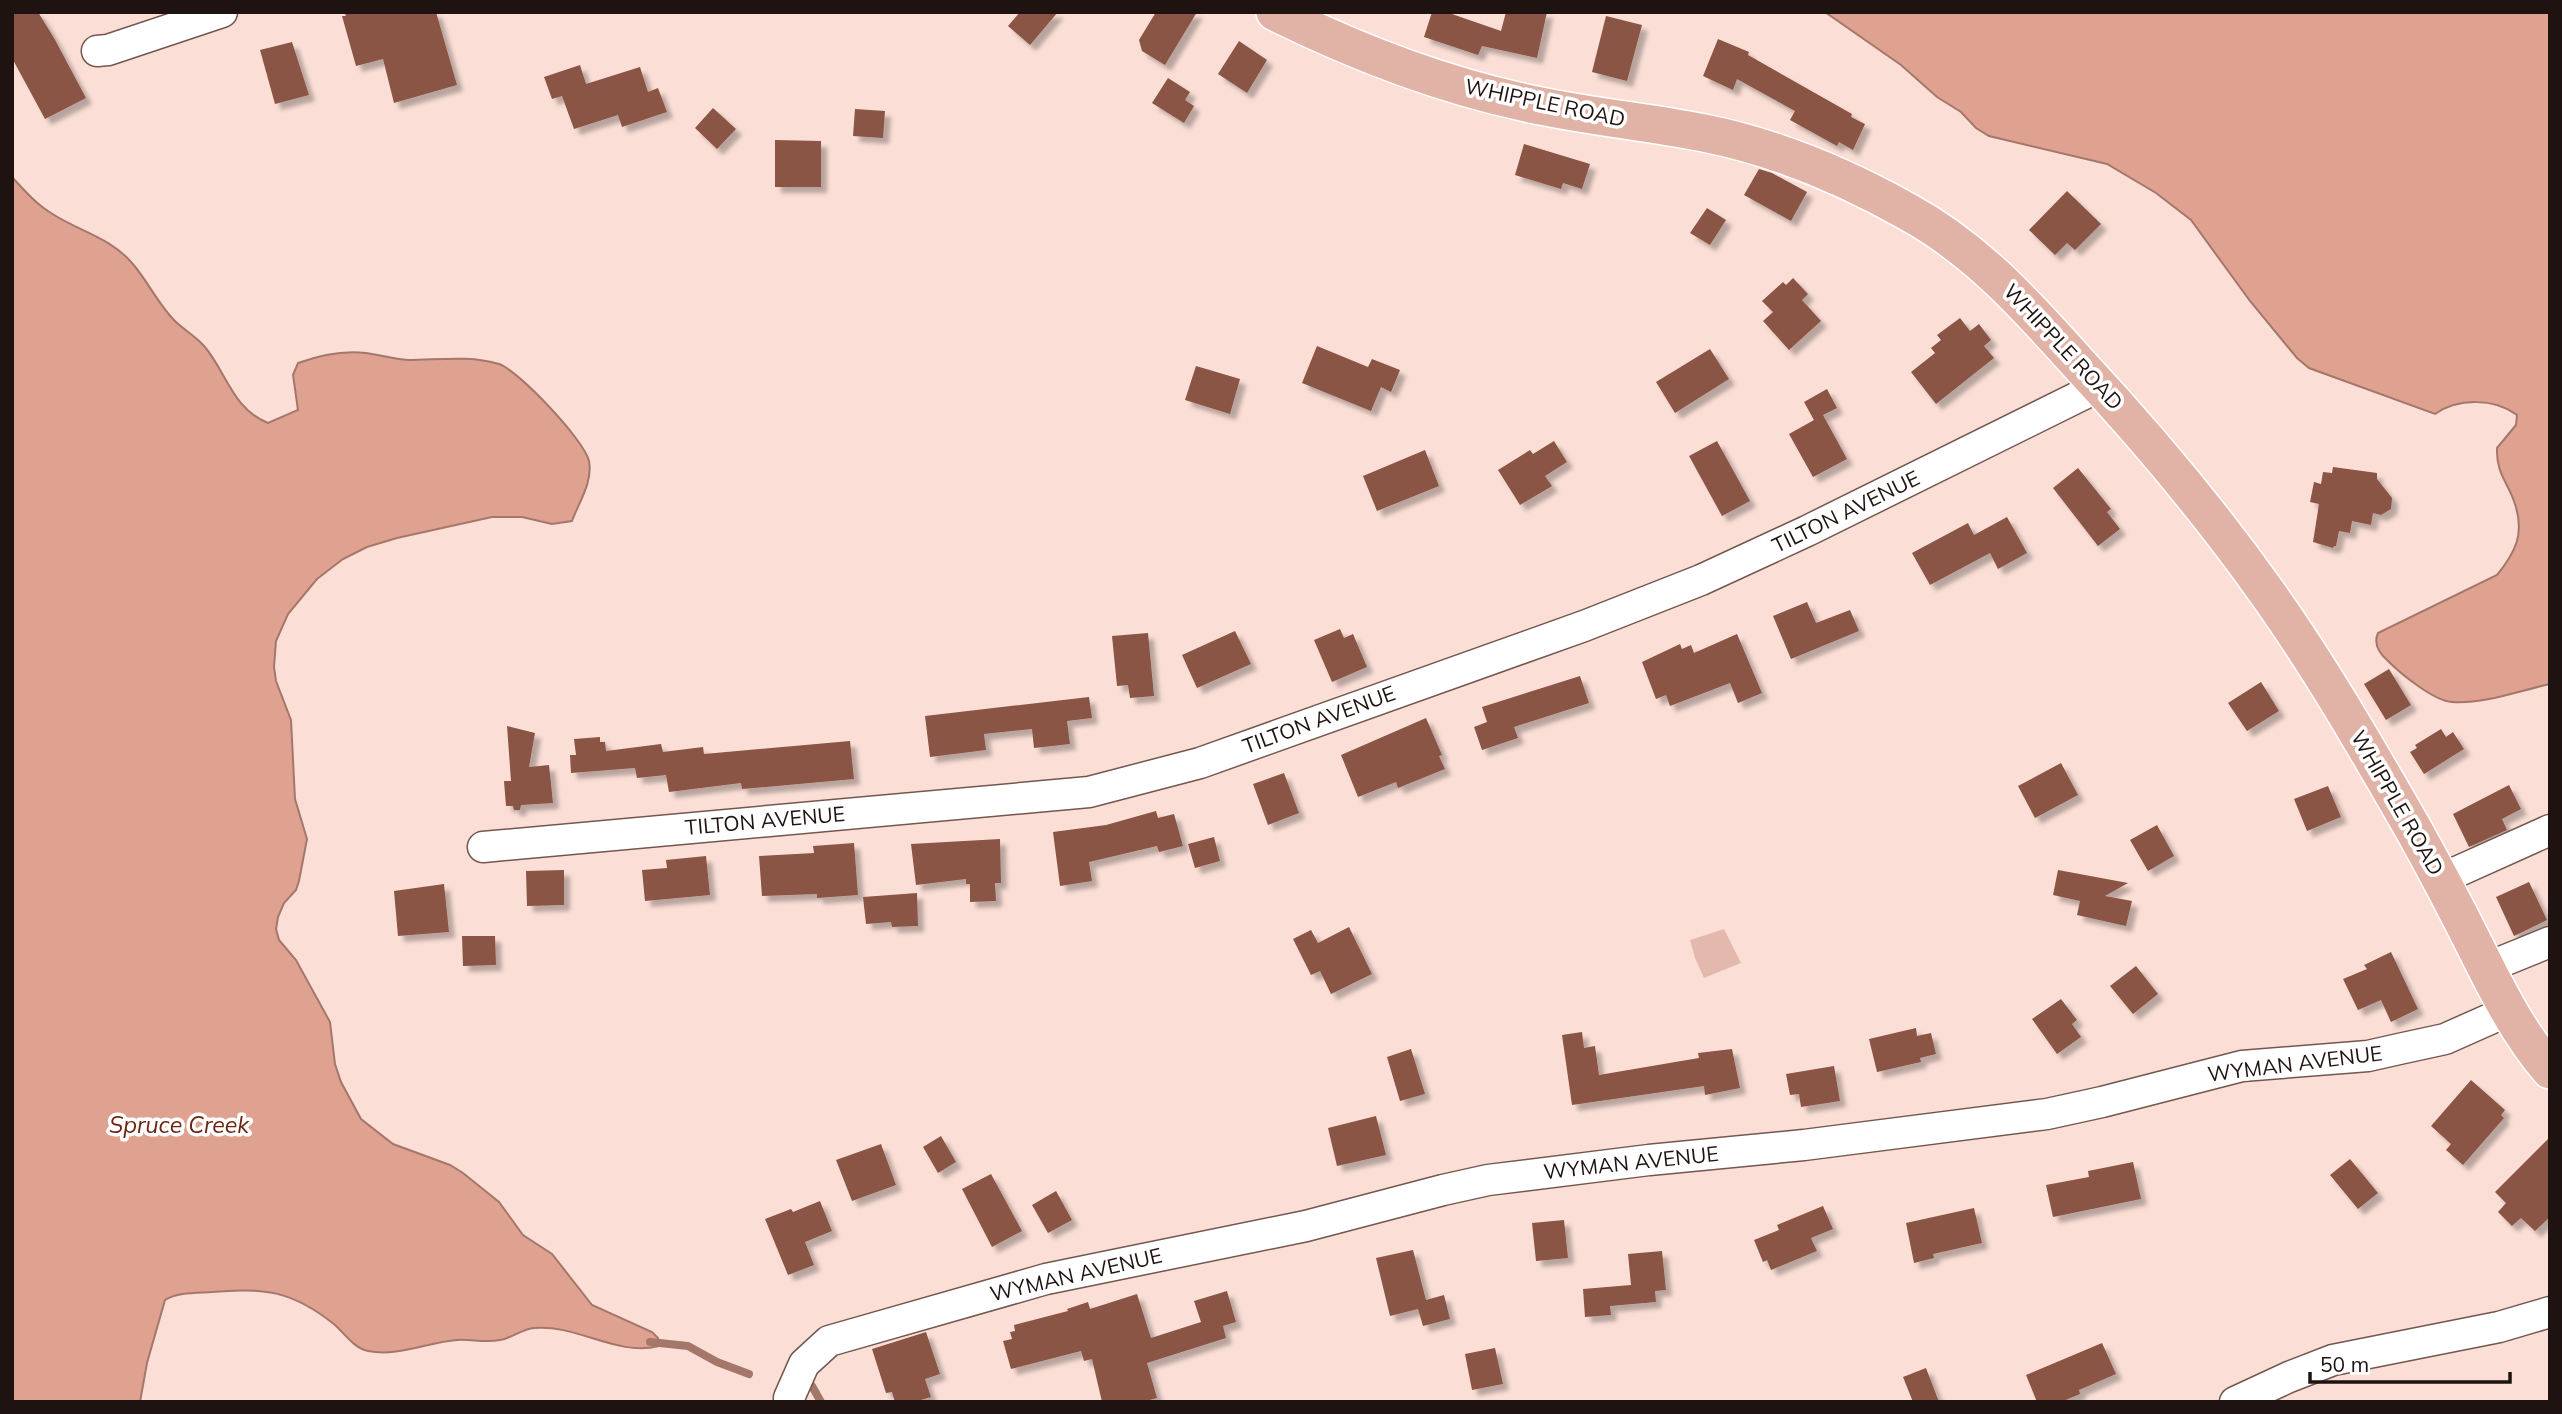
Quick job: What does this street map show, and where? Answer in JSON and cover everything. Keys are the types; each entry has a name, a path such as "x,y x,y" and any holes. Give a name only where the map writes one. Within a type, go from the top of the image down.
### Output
{"main road":[{"name":"WHIPPLE ROAD","path":"1275,12 1325,36 1427,76 1519,102 1707,134 1809,166 1879,197 1939,230 1977,259 1999,278 2100,386 2186,485 2269,595 2358,734 2441,879 2508,1011 2550,1070"}],"street":[{"path":"97,51 108,50 222,12"},
{"name":"TILTON AVENUE","path":"483,847 1089,792 1200,763 1584,626 1693,583 1807,531 2100,386"},
{"path":"2441,879 2550,830"},
{"path":"2486,968 2550,942"},
{"name":"WYMAN AVENUE","path":"790,1400 804,1364 829,1341 1046,1279 1306,1226 1488,1180 1649,1160 1804,1146 2011,1119 2102,1102 2242,1066 2368,1056 2445,1039 2508,1011"},
{"path":"2235,1402 2333,1360 2487,1330 2550,1312"}],"shaded area":[{"path":"1724,929 1741,963 1704,978 1690,940"}],"water":[{"path":"1825,12 2550,12 2550,684 2477,701 2452,702 2427,692 2401,673 2382,655 2376,641 2378,633 2497,575 2509,559 2518,534 2518,515 2498,465 2497,448 2516,425 2517,415 2498,405 2476,402 2454,405 2435,414 2309,368 2297,358 2250,301 2191,220 2156,193 2107,164 1989,136 1976,128 1961,112 1937,97 1901,65"},
{"name":"Spruce Creek","path":"12,177 46,209 104,240 123,254 173,319 213,357 238,400 256,417 268,423 298,410 293,375 298,363 306,360 348,352 408,360 476,360 499,364 521,379 564,423 585,451 589,461 589,477 572,521 552,524 522,517 492,517 367,547 343,559 317,579 288,614 276,641 274,667 276,681 291,720 295,799 307,839 296,890 284,903 276,929 279,940 296,960 330,1022 335,1064 341,1082 361,1119 393,1144 450,1165 463,1173 499,1202 523,1235 552,1254 592,1305 652,1332 658,1338 659,1346 628,1347 566,1331 534,1328 500,1340 457,1340 402,1351 368,1351 358,1347 320,1314 291,1298 247,1290 188,1293 165,1300 147,1363 140,1402 12,1402"}],"building":[{"path":"12,12 38,12 86,98 45,119 12,58"},
{"path":"344,12 436,12 457,85 394,103 383,59 356,66 342,16 346,16"},
{"path":"1020,12 1058,12 1030,45 1008,26"},
{"path":"1156,12 1197,12 1165,65 1142,51 1139,40"},
{"path":"1432,12 1446,12 1501,31 1506,12 1547,12 1537,58 1482,46 1478,55 1424,37"},
{"path":"1606,16 1642,25 1627,81 1592,72"},
{"path":"1718,39 1749,52 1748,55 1865,124 1853,150 1839,142 1837,146 1790,120 1795,111 1737,79 1733,90 1703,76"},
{"path":"1239,41 1267,60 1247,93 1218,74"},
{"path":"292,42 309,95 275,104 260,50"},
{"path":"580,65 586,84 640,67 648,92 658,88 667,112 622,127 618,115 574,129 562,96 552,99 544,77"},
{"path":"1168,78 1190,92 1185,100 1194,106 1184,123 1152,103"},
{"path":"713,108 736,129 717,149 695,128"},
{"path":"855,109 885,111 883,138 853,136"},
{"path":"775,140 821,141 821,187 775,187"},
{"path":"1524,144 1590,164 1582,189 1563,183 1561,189 1515,175"},
{"path":"1759,169 1807,192 1791,221 1744,195"},
{"path":"2067,191 2101,224 2075,250 2067,243 2055,255 2029,230"},
{"path":"1707,208 1726,220 1710,245 1690,233"},
{"path":"1793,278 1808,294 1802,300 1821,321 1789,350 1763,321 1773,312 1762,301 1783,282 1786,285"},
{"path":"1960,318 1970,331 1979,324 1991,340 1984,346 1994,358 1936,404 1911,372 1935,353 1931,348 1941,340 1937,335"},
{"path":"1317,346 1368,367 1372,359 1400,370 1391,392 1381,387 1371,411 1302,383"},
{"path":"1710,349 1729,379 1675,413 1656,382"},
{"path":"1196,366 1240,379 1230,414 1185,400"},
{"path":"1827,389 1837,408 1823,415 1847,459 1813,477 1789,434 1814,420 1804,402"},
{"path":"1554,441 1567,462 1545,476 1552,486 1520,505 1498,470 1530,450 1533,454"},
{"path":"1717,441 1750,501 1722,516 1689,456"},
{"path":"1425,450 1439,486 1377,511 1363,476"},
{"path":"2333,467 2377,473 2377,479 2392,498 2391,509 2381,515 2373,513 2371,525 2352,521 2350,533 2339,531 2336,546 2333,548 2313,542 2319,504 2310,502 2314,482 2321,484 2323,472 2332,473"},
{"path":"2078,468 2111,509 2107,512 2120,529 2098,546 2053,488"},
{"path":"2007,517 2027,553 1998,569 1990,553 1930,585 1912,553 1968,523 1974,535"},
{"path":"1807,602 1816,623 1850,610 1859,631 1791,659 1773,616"},
{"path":"1340,629 1344,638 1353,634 1367,667 1332,682 1314,640"},
{"path":"1235,631 1251,664 1197,688 1182,655"},
{"path":"1148,633 1154,696 1130,698 1128,685 1117,686 1112,636"},
{"path":"1737,634 1762,693 1738,703 1730,683 1670,706 1666,695 1656,699 1642,662 1680,644 1682,649 1691,645 1694,653"},
{"path":"2389,669 2411,705 2386,720 2364,684"},
{"path":"1580,676 1589,703 1514,727 1518,738 1482,750 1474,727 1487,722 1482,707"},
{"path":"2261,682 2279,711 2247,731 2228,703"},
{"path":"1089,697 1092,718 1067,721 1070,744 1034,748 1032,729 984,734 986,750 930,757 925,716"},
{"path":"1426,718 1445,769 1398,788 1396,782 1358,797 1341,755"},
{"path":"507,726 535,733 529,767 549,765 553,803 521,805 520,810 506,806 504,781 511,781"},
{"path":"2441,729 2446,737 2453,732 2464,749 2424,774 2410,752 2417,748 2415,745"},
{"path":"600,737 600,742 605,742 606,751 661,744 663,752 703,747 704,754 850,741 854,779 742,789 741,783 669,792 666,775 637,778 635,768 571,773 570,755 576,755 574,739"},
{"path":"2061,763 2078,795 2035,818 2018,786"},
{"path":"1284,773 1299,813 1268,825 1253,784"},
{"path":"2509,785 2521,809 2502,819 2507,830 2469,847 2453,814"},
{"path":"2328,786 2341,817 2307,831 2294,799"},
{"path":"1156,811 1158,818 1174,814 1183,846 1159,852 1157,846 1089,862 1092,881 1060,886 1053,832 1106,825"},
{"path":"2157,825 2174,856 2148,871 2130,840"},
{"path":"1214,837 1220,861 1195,868 1188,844"},
{"path":"1000,839 1001,883 995,883 996,901 970,902 970,884 966,884 966,879 916,885 911,844"},
{"path":"854,843 858,895 817,898 817,894 762,896 759,856 814,853 813,846"},
{"path":"706,856 710,895 645,901 642,870 667,868 666,860"},
{"path":"564,870 564,905 527,906 526,871"},
{"path":"2058,870 2128,883 2105,896 2132,901 2126,926 2077,915 2080,901 2053,895"},
{"path":"2529,882 2547,920 2514,936 2496,897"},
{"path":"444,884 449,932 398,936 394,891"},
{"path":"917,893 918,926 892,927 891,922 866,924 863,897"},
{"path":"1349,927 1372,974 1331,994 1320,971 1311,975 1293,939 1311,930 1318,943"},
{"path":"462,936 495,936 496,965 463,966"},
{"path":"2391,952 2418,1009 2391,1022 2381,1000 2358,1010 2343,979 2367,969 2364,965"},
{"path":"2136,966 2158,994 2133,1014 2110,986"},
{"path":"2061,999 2077,1020 2072,1024 2081,1037 2057,1054 2032,1019"},
{"path":"1916,1028 1917,1036 1931,1033 1936,1054 1920,1058 1921,1062 1877,1072 1869,1039"},
{"path":"1582,1032 1584,1048 1595,1046 1599,1075 1699,1058 1698,1053 1732,1049 1740,1088 1705,1095 1704,1086 1572,1105 1562,1035"},
{"path":"1411,1049 1425,1094 1400,1101 1387,1057"},
{"path":"1834,1066 1840,1101 1801,1107 1799,1094 1790,1095 1786,1074"},
{"path":"2471,1080 2505,1110 2501,1115 2504,1118 2463,1165 2446,1150 2451,1144 2431,1126"},
{"path":"1376,1116 1386,1155 1337,1166 1328,1128"},
{"path":"941,1136 956,1162 938,1173 923,1147"},
{"path":"2550,1137 2550,1217 2535,1231 2521,1218 2512,1226 2498,1212 2506,1203 2495,1192"},
{"path":"881,1144 896,1185 852,1201 836,1160"},
{"path":"2350,1159 2378,1193 2358,1209 2330,1175"},
{"path":"2133,1162 2141,1199 2053,1217 2046,1185 2089,1177 2088,1171"},
{"path":"991,1174 1022,1231 992,1247 962,1189"},
{"path":"1056,1191 1072,1220 1048,1233 1032,1205"},
{"path":"820,1201 832,1231 805,1242 814,1265 788,1275 765,1219"},
{"path":"1823,1206 1833,1229 1811,1238 1817,1251 1771,1270 1767,1260 1763,1262 1754,1240 1779,1230 1777,1225"},
{"path":"1974,1208 1982,1243 1933,1254 1934,1258 1914,1263 1906,1223"},
{"path":"1564,1220 1568,1258 1536,1261 1532,1223"},
{"path":"1413,1250 1426,1300 1444,1295 1450,1319 1423,1326 1418,1309 1390,1316 1376,1258"},
{"path":"1662,1251 1666,1290 1655,1291 1656,1302 1610,1306 1611,1315 1585,1317 1583,1289 1631,1285 1628,1254"},
{"path":"1227,1291 1236,1322 1223,1326 1226,1338 1147,1363 1157,1398 1142,1402 1102,1402 1092,1359 1084,1361 1081,1351 1011,1369 1003,1341 1012,1339 1010,1332 1015,1331 1014,1325 1068,1311 1067,1309 1088,1302 1090,1309 1137,1294 1151,1338 1201,1322 1194,1301"},
{"path":"926,1332 940,1374 925,1379 931,1397 914,1402 895,1402 892,1392 886,1393 872,1349"},
{"path":"2102,1343 2116,1374 2079,1390 2080,1394 2061,1402 2037,1402 2026,1375"},
{"path":"1495,1348 1503,1384 1472,1390 1465,1354"},
{"path":"1926,1368 1939,1402 1913,1402 1903,1377"}],"waterway":[{"path":"650,1342 688,1346 717,1362 749,1374"},
{"path":"812,1386 821,1402"}]}
